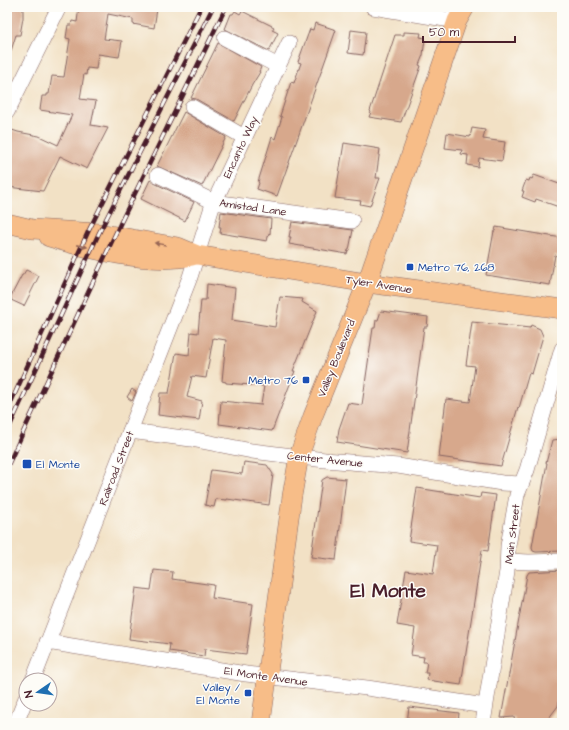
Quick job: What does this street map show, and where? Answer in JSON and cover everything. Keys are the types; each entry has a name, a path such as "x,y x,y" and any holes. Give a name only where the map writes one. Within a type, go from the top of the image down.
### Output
{"main road":[{"name":"Valley Boulevard","path":"261,723 269,676 292,496 299,456 313,416 367,282 461,14"},
{"name":"Tyler Avenue","path":"7,224 32,229 99,233 178,247 197,255 367,282 562,309"}],"street":[{"path":"7,112 59,7"},
{"path":"373,7 461,14"},
{"path":"225,38 278,66"},
{"name":"Encanto Way","path":"197,255 214,202 290,43"},
{"path":"192,108 244,137"},
{"name":"Amistad Lane","path":"158,175 214,202 352,221"},
{"name":"Railroad Street","path":"36,672 197,255"},
{"name":"Main Street","path":"483,723 506,579 510,534 517,495 529,464 562,349"},
{"name":"Center Avenue","path":"130,431 190,439 252,451 416,469 502,483 520,484"},
{"path":"508,561 562,561"},
{"name":"El Monte Avenue","path":"47,642 269,676 367,688 485,706"},
{"path":"16,723 20,712"}],"building":[{"path":"7,7 23,7 20,35 16,35 9,57 7,57"},
{"path":"79,7 142,7 157,9 154,28 133,24 133,19 108,14 104,39 122,41 119,57 98,54 96,69 87,68 86,75 84,74 80,99 96,101 91,125 108,128 87,169 60,156 43,191 7,187 7,140 12,130 39,136 58,145 72,115 40,110 42,96 47,96 47,94 49,94 52,76 64,77 70,39 66,38 68,25 71,25 72,21 77,22"},
{"path":"235,11 240,14 242,11 274,27 272,30 278,33 269,51 225,29 231,14"},
{"path":"315,23 336,30 277,196 257,189 258,182 272,137 275,139 282,117 280,116 291,82 294,83 301,63 298,62 310,29 313,30"},
{"path":"351,30 366,32 363,55 348,53"},
{"path":"404,32 421,33 420,37 425,38 423,55 419,65 421,66 401,122 369,117 395,35 404,35"},
{"path":"218,43 261,67 260,72 234,121 196,99 191,98"},
{"path":"184,112 226,137 202,186 157,166"},
{"path":"472,128 485,130 483,139 505,142 502,161 479,158 478,167 467,165 468,155 461,154 462,150 445,148 447,133 470,137"},
{"path":"344,143 380,149 376,178 380,178 370,206 360,204 361,201 335,198"},
{"path":"534,175 562,185 562,208 536,199 535,202 522,197 524,191 522,191 526,180 529,181"},
{"path":"150,180 194,202 185,221 141,199"},
{"path":"221,212 271,219 270,234 269,233 267,241 220,233 221,227 219,227"},
{"path":"292,222 353,230 347,254 289,244"},
{"path":"496,227 562,238 562,257 555,255 550,285 486,275"},
{"path":"26,270 39,276 24,306 11,300 12,299 10,298"},
{"path":"207,284 235,288 232,320 275,327 280,297 303,299 302,302 317,311 293,371 295,371 272,431 219,424 221,401 261,405 264,386 226,383 222,381 226,340 213,338 206,378 192,376 187,397 202,401 199,420 158,415 160,393 169,393 176,353 189,355 191,332 198,333 201,300 206,300"},
{"path":"381,311 428,317 427,327 424,327 407,453 337,442 339,429 348,403 362,405 373,328 375,328 376,320 378,320"},
{"path":"472,322 530,328 531,325 540,329 543,336 532,374 529,373 519,408 518,407 501,466 439,457 446,399 470,402 475,366 466,365"},
{"path":"132,389 136,392 132,401 127,397"},
{"path":"562,439 562,551 536,552 533,551 532,547 546,463 552,440"},
{"path":"244,462 267,465 273,474 269,505 227,499 216,499 214,507 205,505 211,470 242,474"},
{"path":"327,477 346,479 336,560 311,557 322,480"},
{"path":"417,488 480,498 481,493 496,495 488,551 482,550 461,685 427,680 428,673 425,673 427,662 423,662 424,657 411,655 415,628 397,625 406,570 433,574 437,545 409,541"},
{"path":"154,570 173,572 172,579 214,585 212,598 253,604 246,654 205,649 204,656 169,651 170,644 129,639 136,588 151,590"},
{"path":"562,570 562,687 558,706 545,723 515,723 514,717 501,718 527,575 529,572"},
{"path":"409,707 459,713 458,723 407,723"}],"railway":[{"path":"7,411 88,232 201,7"},
{"path":"7,432 99,233 213,7"},
{"path":"7,467 120,224 226,7"}],"place":[{"name":"Metro 76, 268","path":"410,267"},
{"name":"Metro 76","path":"306,380"},
{"name":"El Monte","path":"27,464"},
{"name":"Valley / El Monte","path":"248,693"}],"district":[{"name":"El Monte","path":"388,590"}]}
